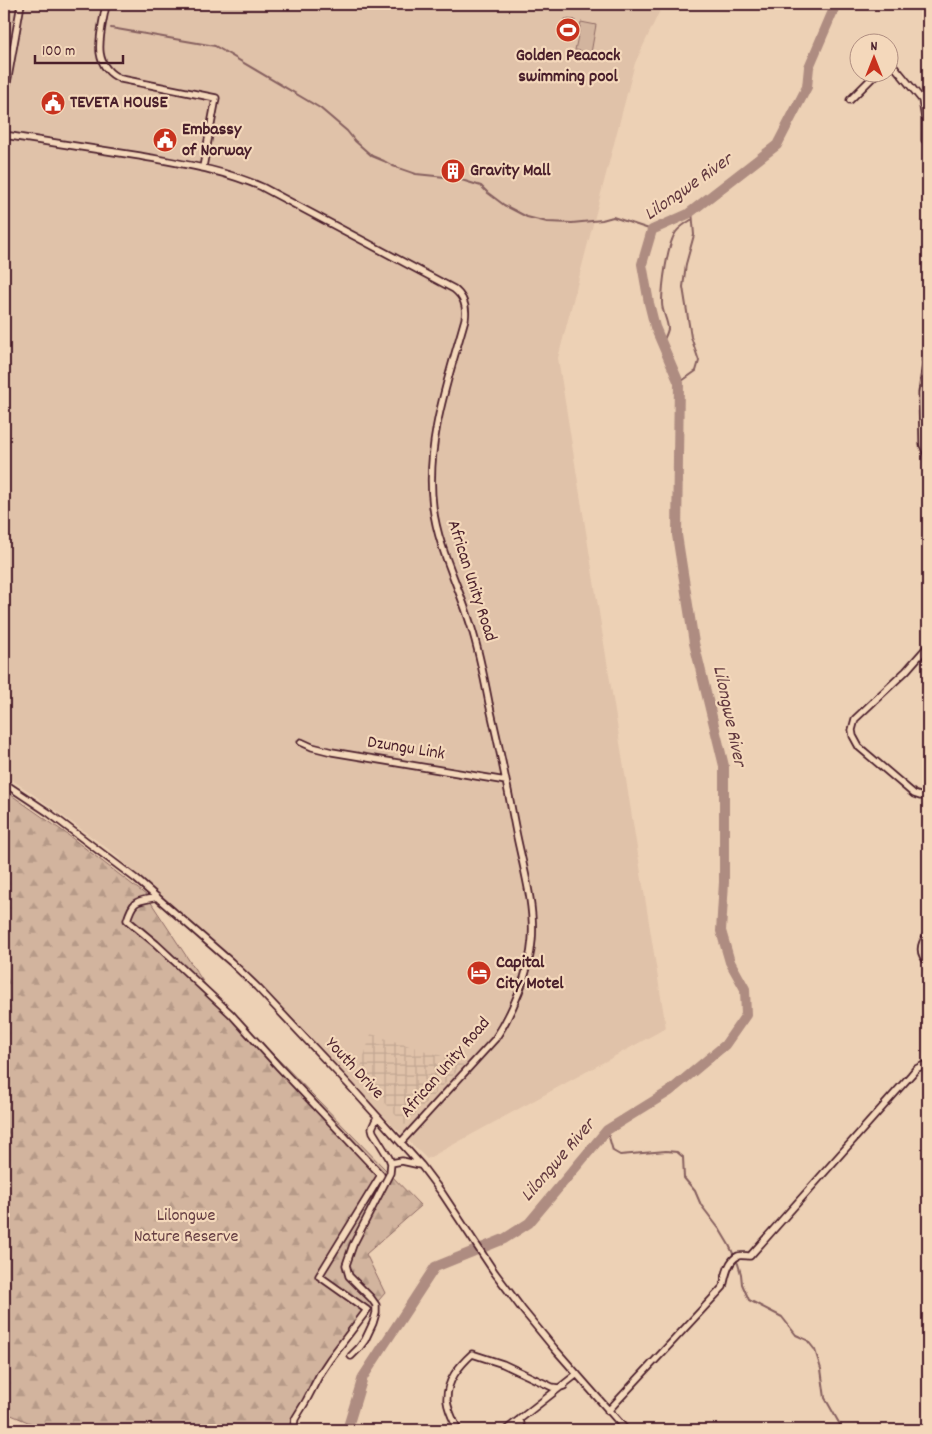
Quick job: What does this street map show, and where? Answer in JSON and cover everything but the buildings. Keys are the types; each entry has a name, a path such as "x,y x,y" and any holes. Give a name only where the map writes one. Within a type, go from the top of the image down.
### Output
{"street":[{"path":"4,100 21,4"},
{"path":"106,4 99,48 103,64 108,72 121,79 216,98 203,167"},
{"path":"900,73 922,100 925,119 924,140 928,141"},
{"path":"850,100 868,82"},
{"name":"African Unity Road","path":"4,135 203,167 243,179 262,187 454,289 464,301 465,319 435,436 431,468 432,506 438,535 477,644 506,781 531,914 532,942 527,965 510,1014 495,1039 401,1142"},
{"path":"928,349 922,393 924,445 928,456"},
{"path":"928,646 906,671 855,719 852,730 859,747 914,794 928,796"},
{"name":"Dzungu Link","path":"301,742 332,752 506,781"},
{"name":"Youth Drive","path":"4,783 49,812 136,879 231,962 256,987 421,1165 522,1309 626,1430"},
{"path":"156,897 139,900 134,904 127,920 156,944 231,1014 278,1067 381,1175 319,1276 367,1310 320,1374 296,1419 293,1430"},
{"path":"928,934 923,940 922,945 922,955 928,962"},
{"path":"608,1411 723,1286 727,1268 735,1258 738,1256 750,1256 916,1069 928,1063"},
{"path":"351,1356 365,1340 376,1313 376,1305 349,1276 346,1265 353,1245 388,1179 391,1163 372,1128 377,1117"},
{"path":"391,1163 402,1161 421,1165"},
{"path":"458,1430 447,1401 450,1380 472,1354 503,1364 552,1387 564,1386"},
{"path":"506,1430 577,1374"},
{"path":"520,1419 522,1430"}],"shaded area":[{"path":"4,4 663,4 635,63 558,358 666,1028 427,1159 115,854 4,775"},
{"name":"Golden Peacock swimming pool","path":"565,19 575,20 571,42 561,40"},
{"path":"371,1034 465,1063 405,1125 358,1075"}],"green space":[{"path":"581,22 596,25 591,53 575,50"},
{"name":"Lilongwe Nature Reserve","path":"4,790 64,832 146,895 204,983 421,1206 366,1254 385,1293 318,1371 295,1418 292,1430 47,1430 4,1412"}],"waterway":[{"name":"Lilongwe River","path":"347,1430 363,1377 435,1267 504,1239 529,1223 607,1130 670,1091 725,1045 746,1015 745,989 730,962 721,931 724,882 724,766 694,643 677,535 679,383 655,327 642,264 652,230 688,214 777,145 807,87 809,67 836,4"},
{"path":"111,28 215,46 320,108 372,156 416,174 455,178 481,186 504,205 527,217 547,222 572,223 613,217 652,230"},
{"path":"679,383 696,371 699,361 691,337 683,287 686,264 694,235 692,211"},
{"path":"662,344 668,329 662,303 664,277 670,246 676,232 691,220"},
{"path":"607,1130 613,1151 620,1155 666,1151 677,1152 683,1157 684,1178 695,1191 701,1205 729,1245 738,1264 742,1284 749,1300 782,1317 796,1335 807,1340 815,1350 821,1369 825,1398 843,1430"}],"place":[{"name":"Golden Peacock swimming pool","path":"568,30"},
{"name":"TEVETA HOUSE","path":"53,103"},
{"name":"Embassy of Norway","path":"165,140"},
{"name":"Gravity Mall","path":"453,171"},
{"name":"Capital City Motel","path":"479,973"}]}
